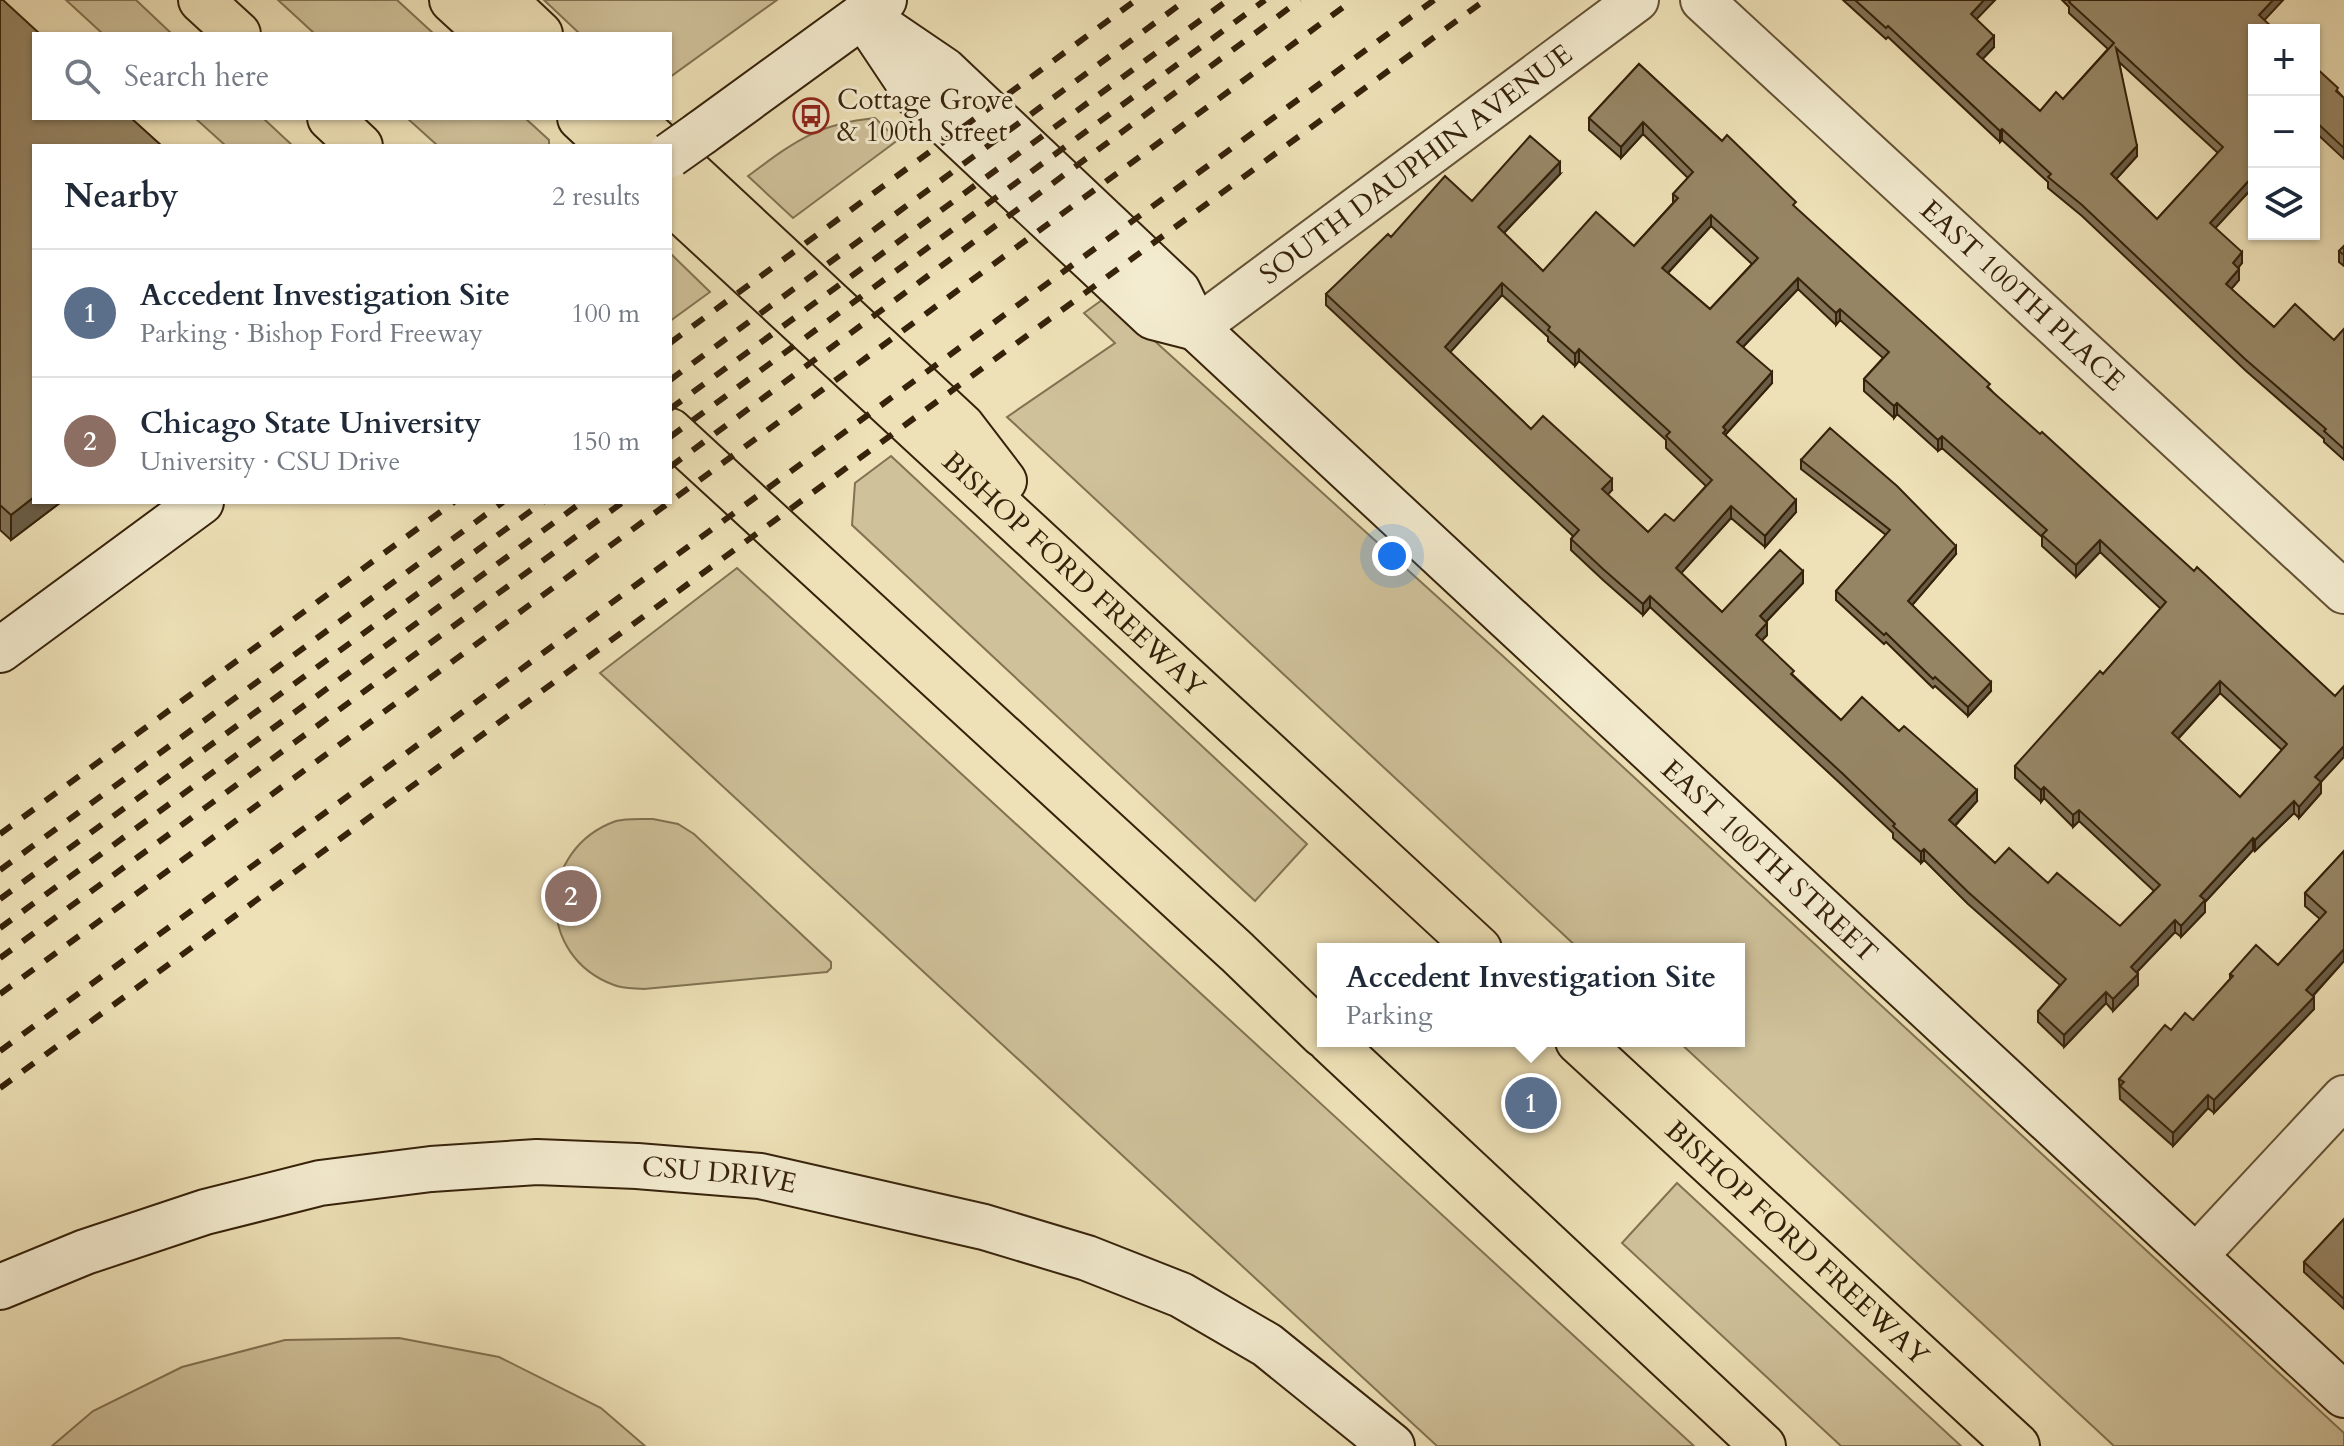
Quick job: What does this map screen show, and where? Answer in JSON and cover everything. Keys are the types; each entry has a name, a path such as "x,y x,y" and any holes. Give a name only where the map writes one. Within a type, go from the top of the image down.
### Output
{"highway":[{"path":"201,0 236,32"},
{"path":"452,0 487,32"},
{"path":"504,0 538,32"},
{"path":"332,120 358,144"},
{"path":"582,120 608,144"},
{"path":"634,120 671,144"},
{"path":"676,147 962,426 1079,577"},
{"name":"BISHOP FORD FREEWAY","path":"672,203 1473,943"},
{"path":"672,433 1317,1029"},
{"path":"1336,1047 1763,1446"},
{"name":"BISHOP FORD FREEWAY","path":"1585,1047 2017,1446"}],"street":[{"name":"SOUTH DAUPHIN AVENUE","path":"1196,328 1637,0"},
{"name":"EAST 100TH PLACE","path":"1702,0 2344,592"},
{"name":"EAST 100TH STREET","path":"874,8 1178,291 1196,328 2344,1395"},
{"path":"676,147 874,8"},
{"path":"0,650 198,504"},
{"path":"2195,1257 2344,1097"},
{"name":"CSU DRIVE","path":"0,1287 85,1252 205,1212 320,1183 431,1169 537,1162 760,1176 984,1227 1087,1258 1181,1295 1267,1345 1392,1446"}],"shaded area":[{"path":"66,0 136,0 170,32 101,32"},
{"path":"278,0 397,0 432,32 313,32"},
{"path":"544,0 777,0 672,76 672,32 578,32"},
{"path":"875,118 898,140 793,218 748,176 807,136 837,125"},
{"path":"197,120 265,120 291,144 224,144"},
{"path":"409,120 527,120 549,140 549,144 436,144"},
{"path":"672,255 710,292 672,320"},
{"path":"1106,297 1505,658 2344,1433 2344,1446 2114,1446 1684,1047 1745,1047 1745,943 1573,943 1007,417 1115,343 1084,313"},
{"path":"891,456 1307,844 1255,901 852,525 855,483"},
{"path":"737,568 1694,1446 1437,1446 600,673"},
{"path":"653,819 678,824 694,834 831,962 831,968 827,972 644,989 618,986 588,971 570,951 559,928 556,903 560,878 571,854 590,835 616,821"},
{"path":"1677,1183 1961,1446 1841,1446 1622,1243"},
{"path":"399,1338 499,1357 601,1408 645,1446 52,1446 93,1411 182,1367 285,1340"}],"building":[{"path":"0,0 3,0 38,32 32,32 32,120 133,120 160,144 32,144 32,499 11,515 0,505"},
{"path":"1855,0 1984,0 1971,14 1994,36 1977,54 2040,111 2056,92 2063,99 2114,43 2069,2 2071,0 2273,0 2259,15 2269,24 2248,24 2248,182 2210,223 2242,252 2233,263 2239,269 2226,284 2274,327 2295,304 2334,340 2344,329 2344,449 2324,431 2326,429 2245,359 2082,205 2048,177 2051,174 2002,129 2000,131 1888,26 1886,28","holes":["2116,48 2223,147 2157,219 2111,174 2137,146"]},
{"path":"1639,64 1722,141 1727,135 1796,202 1793,205 1990,384 1987,387 2040,434 2042,432 2194,571 2197,567 2335,696 2344,686 2344,746 2315,777 2321,782 2299,807 2294,801 2255,840 2253,838 2200,896 2205,900 2181,926 2175,920 2131,967 2138,974 2113,999 2106,992 2064,1035 2038,1011 2066,979 1924,849 1921,852 1843,774 1650,596 1643,604 1603,569 1571,539 1579,530 1326,294 1388,234 1391,237 1445,176 1472,201 1530,136 1560,162 1498,227 1543,271 1596,212 1634,246 1678,198 1673,194 1693,172 1643,122 1621,147 1589,118","holes":["1711,215 1758,258 1710,309 1662,268","1798,278 1836,313 1840,309 1889,352 1864,379 1894,406 1897,403 1938,440 1942,436 2047,530 2042,535 2076,565 2100,540 2166,602 2103,674 2100,671 2015,766 2041,790 2044,787 2073,815 2079,810 2160,885 2120,926 2057,873 2048,883 2009,848 1995,863 1949,820 1977,790 1904,726 1899,731 1862,697 1841,720 1791,674 1794,671 1756,635 1767,623 1760,616 1803,571 1780,550 1722,612 1676,568 1731,506 1765,536 1796,500 1723,433 1726,430 1723,427 1772,372 1737,342","1502,283 1575,354 1579,349 1670,432 1666,436 1712,480 1674,521 1665,514 1648,532 1602,489 1612,479 1543,416 1531,429 1445,347","2220,681 2287,744 2240,797 2172,733"]},
{"path":"2320,72 2344,98 2344,148 2320,126"},
{"path":"1830,428 1897,486 1956,546 1908,601 1991,682 1968,707 1836,591 1890,530 1801,460"},
{"path":"2344,851 2344,949 2306,990 2314,997 2214,1100 2208,1095 2173,1133 2120,1086 2124,1082 2119,1079 2165,1025 2171,1030 2185,1013 2193,1020 2256,945 2278,965 2326,912 2305,893"},
{"path":"2344,1219 2344,1299 2304,1262"}],"railway":[{"path":"672,342 1136,0"},
{"path":"672,379 1186,0"},
{"path":"672,408 1228,0"},
{"path":"672,436 1265,0"},
{"path":"672,466 1300,0"},
{"path":"672,500 1353,0"},
{"path":"0,1051 1434,0"},
{"path":"0,1088 1485,0"},
{"path":"0,834 451,504"},
{"path":"0,870 500,504"},
{"path":"0,899 540,504"},
{"path":"0,928 579,504"},
{"path":"0,958 620,504"},
{"path":"0,994 667,504"}],"place":[{"name":"Cottage Grove & 100th Street","path":"811,116"},
{"name":"Chicago State University","path":"571,896"},
{"name":"Accedent Investigation Site","path":"1531,1103"}]}
